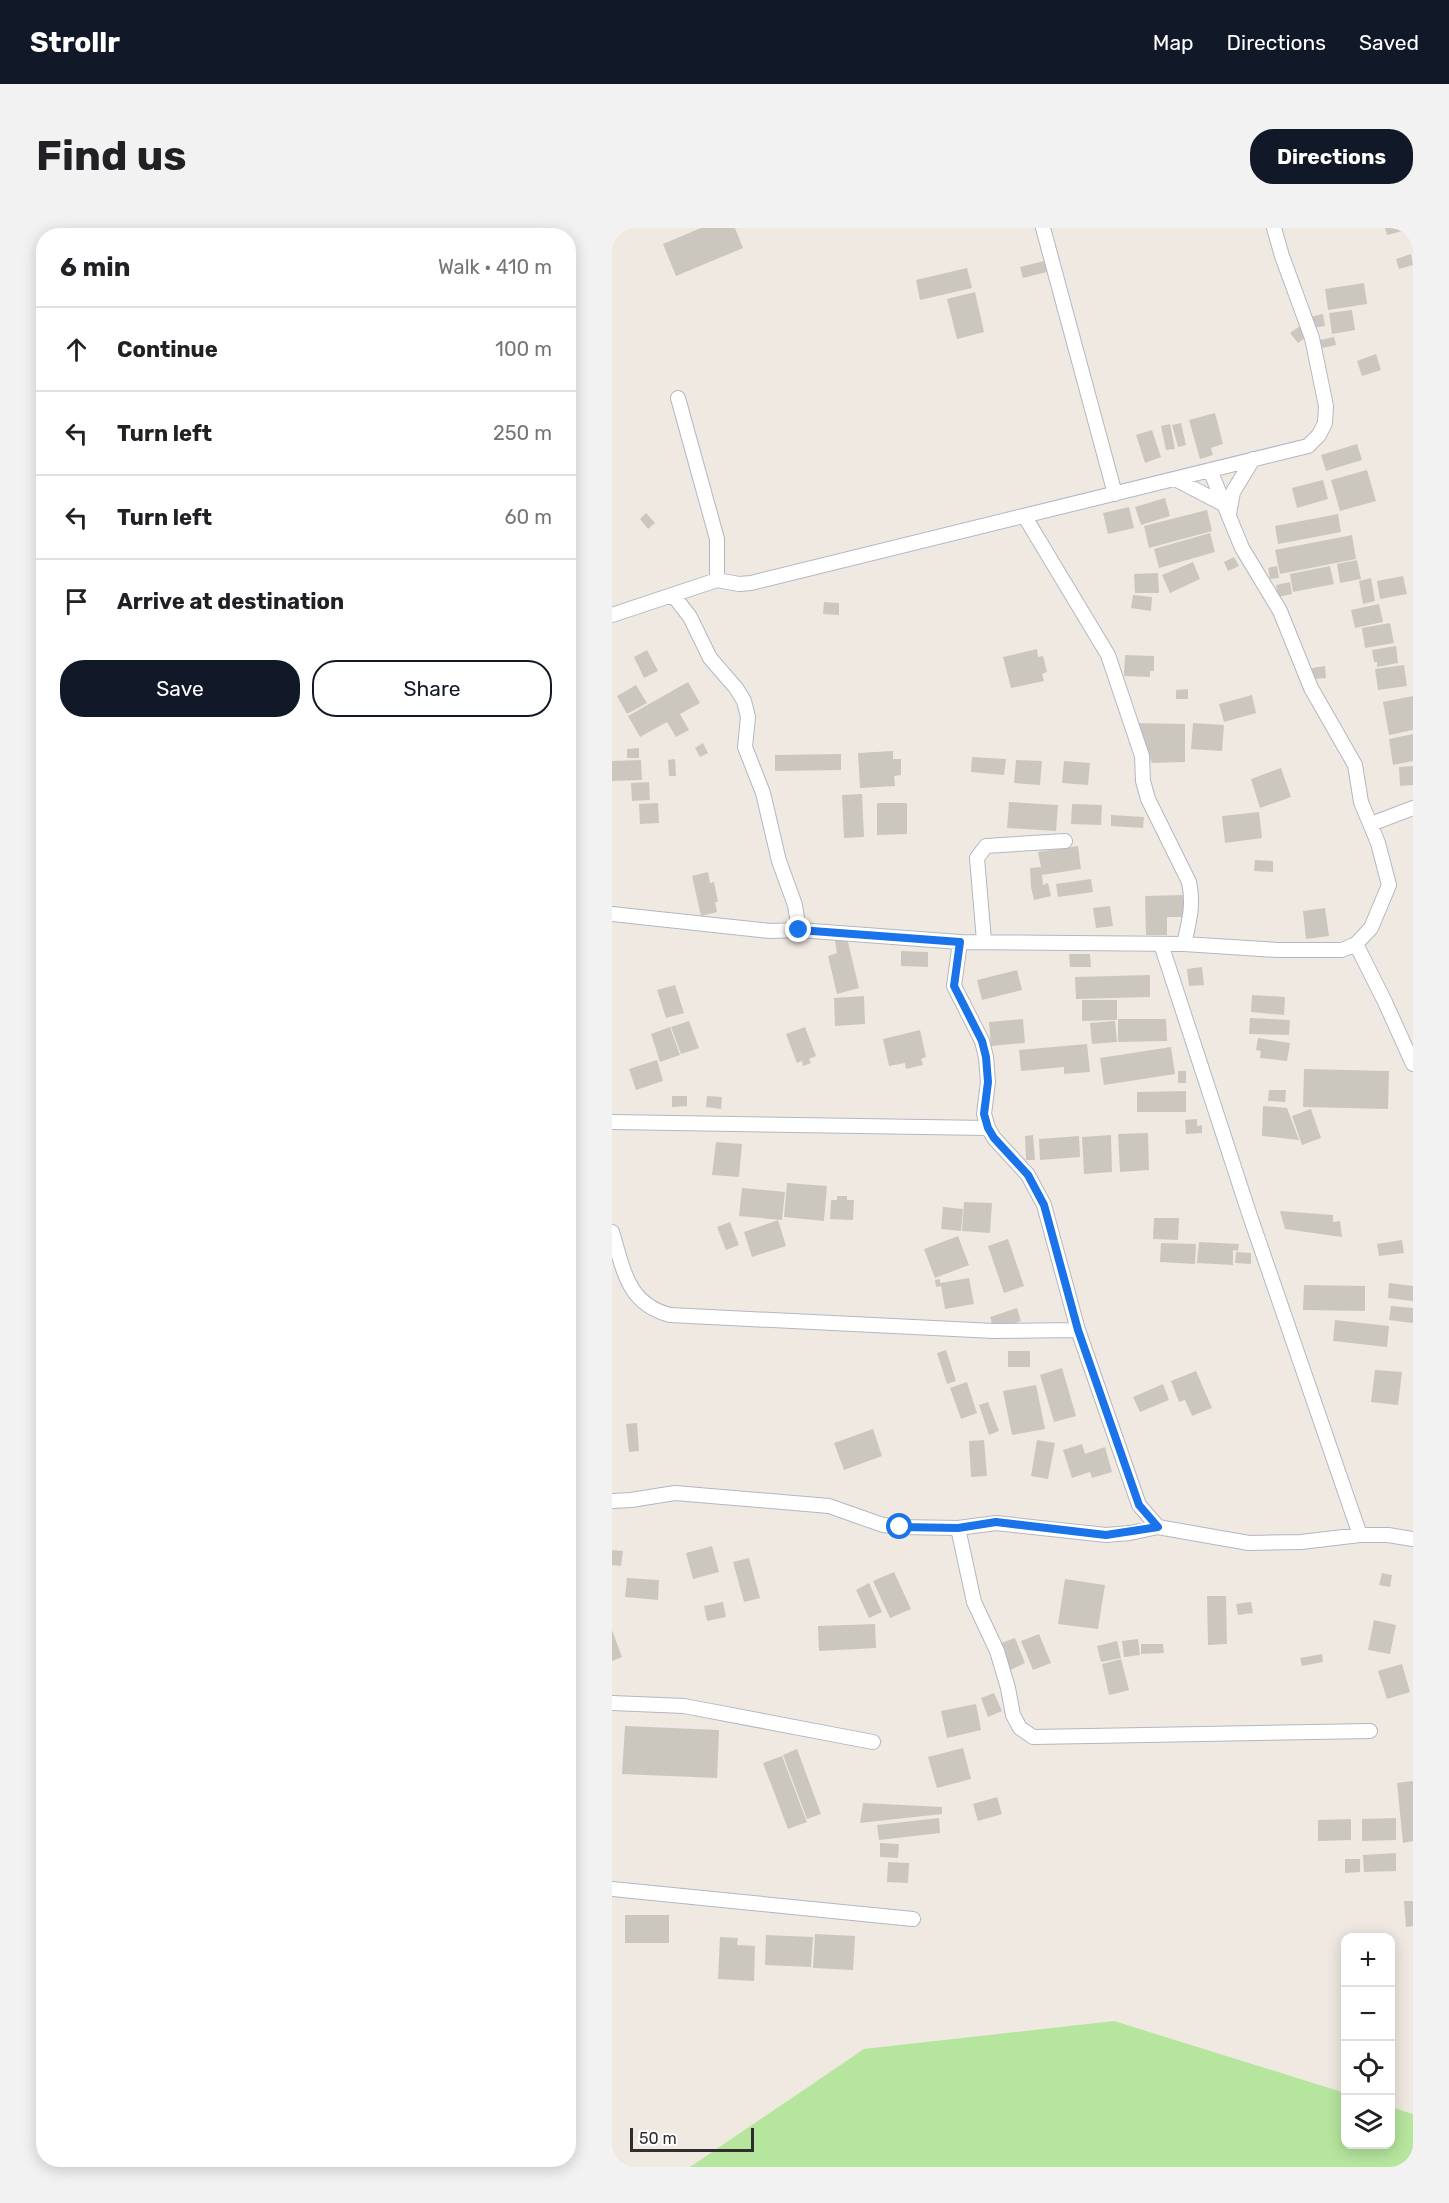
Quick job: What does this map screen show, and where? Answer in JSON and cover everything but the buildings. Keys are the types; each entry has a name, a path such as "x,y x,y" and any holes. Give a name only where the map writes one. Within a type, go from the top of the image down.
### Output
{"street":[{"path":"1043,228 1115,494"},
{"path":"612,615 717,580 739,584 751,583 1308,446 1319,435 1325,423 1326,406 1312,338 1274,228"},
{"path":"678,398 717,539 717,580"},
{"path":"1227,510 1233,492 1253,459"},
{"path":"612,914 770,931 799,930 960,942 1184,944 1278,950 1342,950 1356,944 1371,928 1389,885 1371,824 1361,802 1355,765 1311,688 1280,611 1242,548 1210,470"},
{"path":"1175,479 1227,510"},
{"path":"1025,517 1108,655 1142,756 1143,781 1148,799 1189,882 1192,912 1184,944"},
{"path":"673,595 690,617 710,658 744,701 748,717 745,747 763,794 779,861 795,906 799,930"},
{"path":"1371,824 1413,808"},
{"path":"984,941 977,858 981,851 986,846 1065,841"},
{"path":"960,942 954,986 982,1041 986,1057 988,1082 984,1114 988,1128 994,1138 1028,1175 1044,1205 1078,1330 1139,1505 1158,1527"},
{"path":"1161,944 1250,1216 1360,1535"},
{"path":"1356,944 1386,1002 1413,1064"},
{"path":"612,1122 988,1128"},
{"path":"612,1232 629,1286 642,1302 656,1312 670,1316 994,1331 1078,1330"},
{"path":"612,1501 675,1493 829,1506 900,1527 958,1528 996,1522 1106,1535 1158,1527 1249,1543 1301,1542 1360,1535 1388,1535 1413,1539"},
{"path":"958,1528 974,1602 997,1652 1008,1688 1013,1715 1020,1728 1033,1737 1370,1731"},
{"path":"612,1703 684,1706 873,1742"},
{"path":"612,1889 913,1919"}],"green space":[{"path":"1114,2021 1341,2092 1341,2149 1395,2149 1395,2108 1413,2114 1413,2167 690,2167 864,2049"}],"route":[{"path":"799,930 960,942 954,986 958,998 982,1041 986,1057 988,1082 984,1114 988,1128 994,1138 1028,1175 1044,1205 1078,1330 1139,1505 1158,1527 1106,1535 996,1522 958,1528 900,1527"}]}
